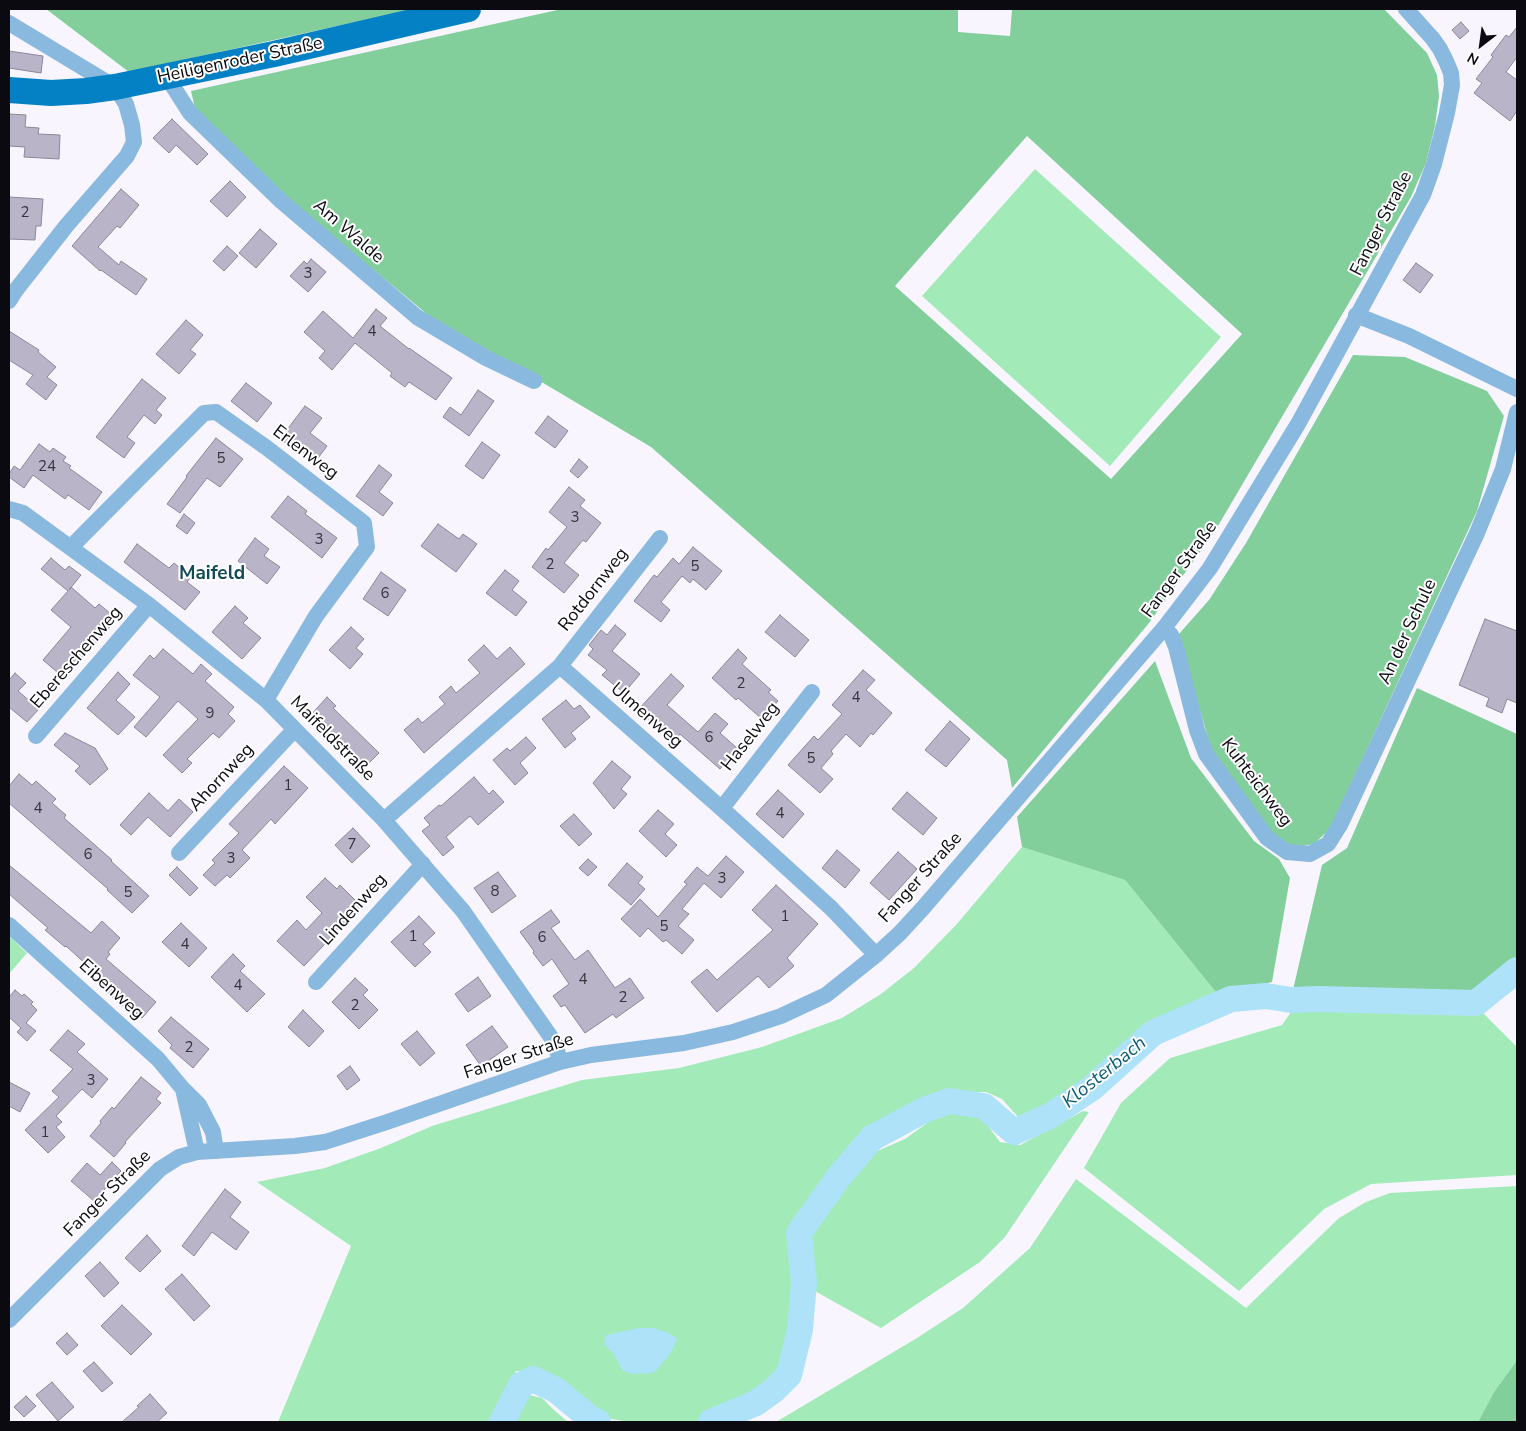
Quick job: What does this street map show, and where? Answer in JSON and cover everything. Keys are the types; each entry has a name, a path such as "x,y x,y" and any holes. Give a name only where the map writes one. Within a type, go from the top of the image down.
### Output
{"main road":[{"name":"Heiligenroder Straße","path":"9,90 51,93 116,87 468,9"}],"street":[{"name":"Fanger Straße","path":"9,1320 160,1169 179,1157 197,1152 295,1146 326,1142 560,1062 591,1055 684,1043 733,1032 773,1018 826,995 900,933 924,908 1164,628 1210,568 1298,424 1423,195 1434,164 1452,85 1448,67 1440,49 1406,9"},
{"path":"9,23 116,87 126,104 132,125 134,142 131,150 67,225 9,301"},
{"name":"Am Walde","path":"166,77 190,113 239,161 281,201 417,317 486,358 534,381"},
{"path":"1356,315 1409,336 1517,389"},
{"name":"Erlenweg","path":"71,547 204,413 216,412 267,448 364,523 367,547 316,616 266,700"},
{"name":"An der Schule","path":"1310,854 1328,844 1340,825 1457,576 1503,469 1517,412"},
{"name":"Maifeldstraße","path":"10,509 23,513 149,605 266,700 384,820 464,911 555,1043 560,1062"},
{"name":"Rotdornweg","path":"560,666 660,538"},
{"name":"Ebereschenweg","path":"36,736 149,605"},
{"name":"Kuhteichweg","path":"1164,628 1171,635 1176,647 1197,730 1206,754 1267,838 1287,852 1310,854"},
{"path":"384,820 560,666"},
{"name":"Ulmenweg","path":"560,666 722,808 831,908 876,954"},
{"name":"Haselweg","path":"722,808 812,692"},
{"name":"Ahornweg","path":"179,853 294,730"},
{"name":"Lindenweg","path":"316,982 423,864"},
{"name":"Eibenweg","path":"9,925 158,1059 199,1105 213,1132 216,1151"},
{"name":"Eibenweg","path":"183,1089 197,1152"}],"green space":[{"path":"46,9 414,9 129,72"},
{"path":"562,9 958,9 958,32 1010,36 1012,9 1384,9 1427,53 1437,75 1439,96 1435,126 1426,163 1411,197 1215,531 1149,623 1012,788 1007,760 651,447 427,314 283,195 195,108 191,91","holes":["1027,136 1242,334 1111,479 895,286"]},
{"path":"1035,169 1221,337 1110,466 922,296"},
{"path":"1353,355 1405,357 1487,391 1504,416 1477,511 1330,829 1314,844 1287,846 1274,836 1211,748 1178,635 1209,600 1246,543"},
{"path":"1155,661 1191,758 1254,841 1279,859 1290,878 1272,982 1219,996 1125,880 1022,847 1017,817"},
{"path":"1417,688 1517,734 1517,964 1476,1000 1292,994 1322,865 1347,848"},
{"path":"1022,847 1125,880 1219,996 1144,1033 1120,1049 1093,1077 1073,1091 1029,1113 1018,1117 1002,1099 986,1092 965,1092 938,1095 922,1100 898,1119 874,1127 861,1140 829,1181 792,1234 788,1247 794,1303 792,1330 787,1356 779,1378 771,1388 741,1404 696,1422 632,1422 610,1419 592,1413 548,1377 531,1371 516,1371 510,1391 488,1422 278,1422 351,1246 257,1182 325,1168 381,1148 432,1126 582,1080 679,1068 762,1047 842,1018 881,994 914,968 956,925"},
{"path":"9,936 27,953 9,974"},
{"path":"1296,1005 1479,1009 1517,1047 1517,1175 1371,1184 1324,1209 1239,1291 1084,1168 1121,1103 1170,1058 1282,1025"},
{"path":"1083,1111 1089,1112 1005,1237 980,1262 881,1328 813,1290 812,1235 841,1189 875,1152 905,1139 930,1121 956,1112 980,1115 1000,1142 1020,1145"},
{"path":"1076,1179 1246,1308 1339,1218 1366,1202 1390,1193 1517,1186 1517,1360 1494,1392 1478,1422 776,1422 917,1338 963,1308 1030,1248"},
{"path":"1517,1360 1517,1422 1478,1422 1494,1392"},
{"path":"525,1394 542,1398 568,1422 506,1422"}],"water":[{"path":"639,1328 653,1328 677,1338 672,1351 656,1371 651,1373 632,1374 622,1370 614,1354 604,1344 606,1335"}],"building":[{"path":"1461,22 1469,31 1460,39 1452,30"},
{"path":"1517,27 1517,57 1506,72 1517,80 1517,111 1510,121 1474,93 1482,83 1476,79 1493,57 1491,55 1506,35 1509,37"},
{"path":"9,51 43,56 41,73 9,68"},
{"path":"9,114 26,115 25,127 39,128 38,134 60,135 59,159 24,157 25,147 9,146"},
{"path":"172,119 208,154 197,165 176,145 169,153 153,138"},
{"path":"230,181 246,197 227,217 210,201"},
{"path":"121,189 139,205 120,228 117,226 98,247 119,265 121,261 147,279 136,295 100,271 72,246"},
{"path":"9,197 43,199 41,226 36,226 35,240 9,239"},
{"path":"260,229 277,244 256,268 239,253"},
{"path":"227,246 238,256 224,271 213,261"},
{"path":"311,259 326,272 308,292 290,276 304,261 307,264"},
{"path":"1416,263 1433,275 1420,293 1403,280"},
{"path":"376,309 387,318 380,326 409,349 452,378 436,400 409,382 405,387 390,376 392,373 355,343 332,370 319,358 325,351 304,332 323,311 353,338"},
{"path":"186,320 203,335 190,350 196,354 179,374 156,354"},
{"path":"9,331 39,350 38,352 56,367 47,377 57,385 46,400 26,384 33,375 9,360"},
{"path":"142,379 166,398 156,410 162,415 155,424 144,415 127,437 135,443 124,458 96,437"},
{"path":"246,383 272,403 257,422 231,401"},
{"path":"478,390 494,401 469,436 443,417 450,407 461,415"},
{"path":"305,406 322,418 310,433 327,446 315,462 298,449 297,451 280,439"},
{"path":"548,416 568,431 555,448 535,433"},
{"path":"216,438 243,459 220,487 207,478 180,513 167,504"},
{"path":"482,442 500,455 483,479 465,466"},
{"path":"39,444 50,452 53,448 66,457 63,461 71,466 69,468 102,492 89,510 68,495 65,499 33,475 24,488 9,477 14,466 20,470"},
{"path":"579,459 588,467 578,478 570,471"},
{"path":"379,465 392,475 379,492 393,503 383,516 356,496"},
{"path":"569,487 585,500 580,506 601,523 586,542 583,540 564,563 579,575 564,593 532,567 546,548 548,550 567,527 549,512"},
{"path":"288,496 307,511 305,514 337,538 322,558 271,517"},
{"path":"184,514 195,523 187,534 176,526"},
{"path":"438,524 459,539 463,534 477,544 456,572 421,546"},
{"path":"255,538 269,549 264,556 280,567 267,584 238,561"},
{"path":"137,544 169,568 174,563 191,577 187,582 200,592 185,610 124,562"},
{"path":"693,547 722,571 706,590 693,579 690,583 682,576 661,602 670,610 661,622 634,601 654,575 657,577 673,558 679,564"},
{"path":"51,558 65,570 69,566 81,575 71,587 95,608 99,604 117,619 64,678 43,660 71,627 51,610 68,591 41,569"},
{"path":"505,570 519,581 512,590 527,602 516,616 486,593"},
{"path":"381,572 406,590 388,616 363,599"},
{"path":"235,606 248,618 243,623 261,638 242,659 212,632"},
{"path":"780,615 809,640 795,657 765,632"},
{"path":"1485,619 1517,631 1517,703 1507,699 1502,713 1486,706 1489,698 1459,685"},
{"path":"615,625 626,634 612,651 640,674 624,693 602,675 607,670 588,655 593,649 589,645 601,630 607,635"},
{"path":"351,627 364,639 356,648 363,654 350,669 329,650"},
{"path":"484,645 497,659 510,647 525,664 424,753 404,730 418,718 422,723 445,704 439,697 451,686 456,693 480,673 468,660"},
{"path":"163,649 193,674 201,664 212,674 205,681 234,707 228,714 235,721 219,738 213,733 187,759 192,763 182,773 163,755 198,719 178,701 146,737 134,727 160,697 133,675 150,655 154,659"},
{"path":"738,649 747,658 742,664 771,690 768,692 778,701 762,719 738,698 736,700 712,678"},
{"path":"863,670 875,680 866,690 892,713 873,735 871,733 860,747 846,734 831,751 833,754 821,768 833,779 820,793 788,765 814,736 818,740 842,714 832,705"},
{"path":"118,672 130,684 116,700 135,717 118,735 87,708"},
{"path":"15,673 26,683 18,691 39,709 27,722 9,707 9,680"},
{"path":"671,674 684,686 667,705 698,732 715,713 728,724 720,733 738,749 720,769 680,734 673,742 638,710"},
{"path":"327,697 336,706 333,708 379,753 364,768 310,716"},
{"path":"566,700 574,709 580,705 590,717 571,733 576,739 565,748 542,719"},
{"path":"950,721 970,739 946,767 925,750"},
{"path":"65,733 95,748 108,769 90,785 75,771 80,766 54,745"},
{"path":"526,737 536,748 520,763 528,773 515,785 493,760 507,748 510,751"},
{"path":"612,761 631,777 621,789 627,794 614,809 593,783"},
{"path":"284,766 308,788 275,824 271,819 242,850 250,858 230,878 227,875 215,886 203,875 215,863 212,860 239,833 229,824"},
{"path":"19,774 32,785 36,781 56,799 52,803 66,815 64,818 112,860 149,896 132,913 108,889 9,803 9,786"},
{"path":"474,777 489,794 493,790 504,802 478,825 470,816 446,837 454,847 443,856 422,831 430,825 424,818 439,805 441,806"},
{"path":"778,790 804,814 783,838 756,814"},
{"path":"907,792 937,818 923,835 892,809"},
{"path":"149,793 168,811 179,799 193,812 170,837 148,817 131,835 120,825"},
{"path":"658,810 674,824 665,834 677,845 666,857 639,831"},
{"path":"574,814 592,834 579,846 560,826"},
{"path":"353,828 370,846 352,863 335,845"},
{"path":"837,850 860,870 845,888 822,868"},
{"path":"898,852 917,869 889,900 870,883"},
{"path":"726,856 744,872 721,898 704,883 682,909 689,914 678,926 694,940 682,954 666,940 663,942 648,928 640,937 621,919 640,899 658,917 687,884 684,882 697,867 708,876"},
{"path":"588,859 597,867 588,876 579,868"},
{"path":"627,863 643,877 638,883 645,889 631,905 608,885"},
{"path":"9,865 91,933 102,921 120,938 108,952 110,954 106,959 156,1002 142,1018 129,1007 127,1009 104,990 109,985 66,946 45,930 48,928 9,894"},
{"path":"177,867 198,888 190,896 169,875"},
{"path":"498,872 516,896 492,913 474,888"},
{"path":"325,878 337,889 340,885 361,906 304,966 277,941 297,920 306,930 322,913 306,897"},
{"path":"776,885 818,924 787,958 794,966 769,988 758,976 717,1012 691,982 707,969 717,980 773,930 752,910"},
{"path":"551,910 560,922 551,928 575,960 588,950 615,988 630,978 644,998 616,1018 613,1014 585,1033 565,1005 561,1007 553,996 569,984 552,959 543,966 520,932"},
{"path":"419,916 435,933 423,944 431,952 415,967 391,942"},
{"path":"181,923 207,948 189,967 162,942"},
{"path":"233,954 245,966 240,971 265,994 247,1012 211,977"},
{"path":"478,977 491,996 468,1012 455,994"},
{"path":"355,978 368,990 363,995 378,1010 359,1029 332,1002"},
{"path":"15,990 22,996 24,994 33,1002 31,1004 37,1010 26,1023 36,1031 27,1041 17,1032 21,1028 9,1017 9,997"},
{"path":"303,1010 324,1031 309,1047 288,1027"},
{"path":"171,1017 209,1049 193,1068 170,1048 172,1045 158,1031"},
{"path":"492,1026 508,1047 481,1066 466,1045"},
{"path":"68,1030 85,1044 77,1052 108,1079 92,1098 82,1089 56,1116 62,1122 56,1127 65,1137 48,1153 25,1130 59,1097 52,1091 73,1069 50,1050"},
{"path":"417,1031 435,1053 420,1066 401,1044"},
{"path":"350,1066 360,1080 347,1090 337,1076"},
{"path":"141,1077 161,1093 156,1099 161,1103 125,1142 114,1157 90,1136 112,1107 114,1109"},
{"path":"9,1082 30,1093 20,1112 9,1106"},
{"path":"112,1162 121,1171 94,1201 71,1181 87,1163 100,1175"},
{"path":"225,1189 241,1202 230,1217 249,1232 236,1250 212,1232 194,1256 182,1246"},
{"path":"147,1235 161,1251 140,1272 125,1258"},
{"path":"100,1262 119,1283 104,1297 85,1276"},
{"path":"182,1274 210,1306 194,1321 165,1289"},
{"path":"122,1305 152,1334 131,1355 101,1326"},
{"path":"67,1333 78,1345 67,1355 56,1343"},
{"path":"94,1362 113,1383 102,1392 83,1371"},
{"path":"52,1382 74,1407 58,1421 36,1395"},
{"path":"150,1394 167,1413 157,1422 122,1422 139,1407 137,1406"},
{"path":"26,1396 36,1406 24,1417 14,1407"}],"waterway":[{"name":"Klosterbach","path":"711,1422 756,1403 774,1390 789,1375 800,1330 804,1282 799,1233 838,1178 872,1138 924,1110 949,1101 984,1106 1014,1132 1050,1116 1092,1088 1153,1033 1231,999 1266,996 1291,1000 1476,1003 1517,970"},
{"name":"Klosterbach","path":"502,1422 521,1385 533,1379 556,1390 591,1419 598,1422"}],"district":[{"name":"Maifeld","path":"212,574"}]}
